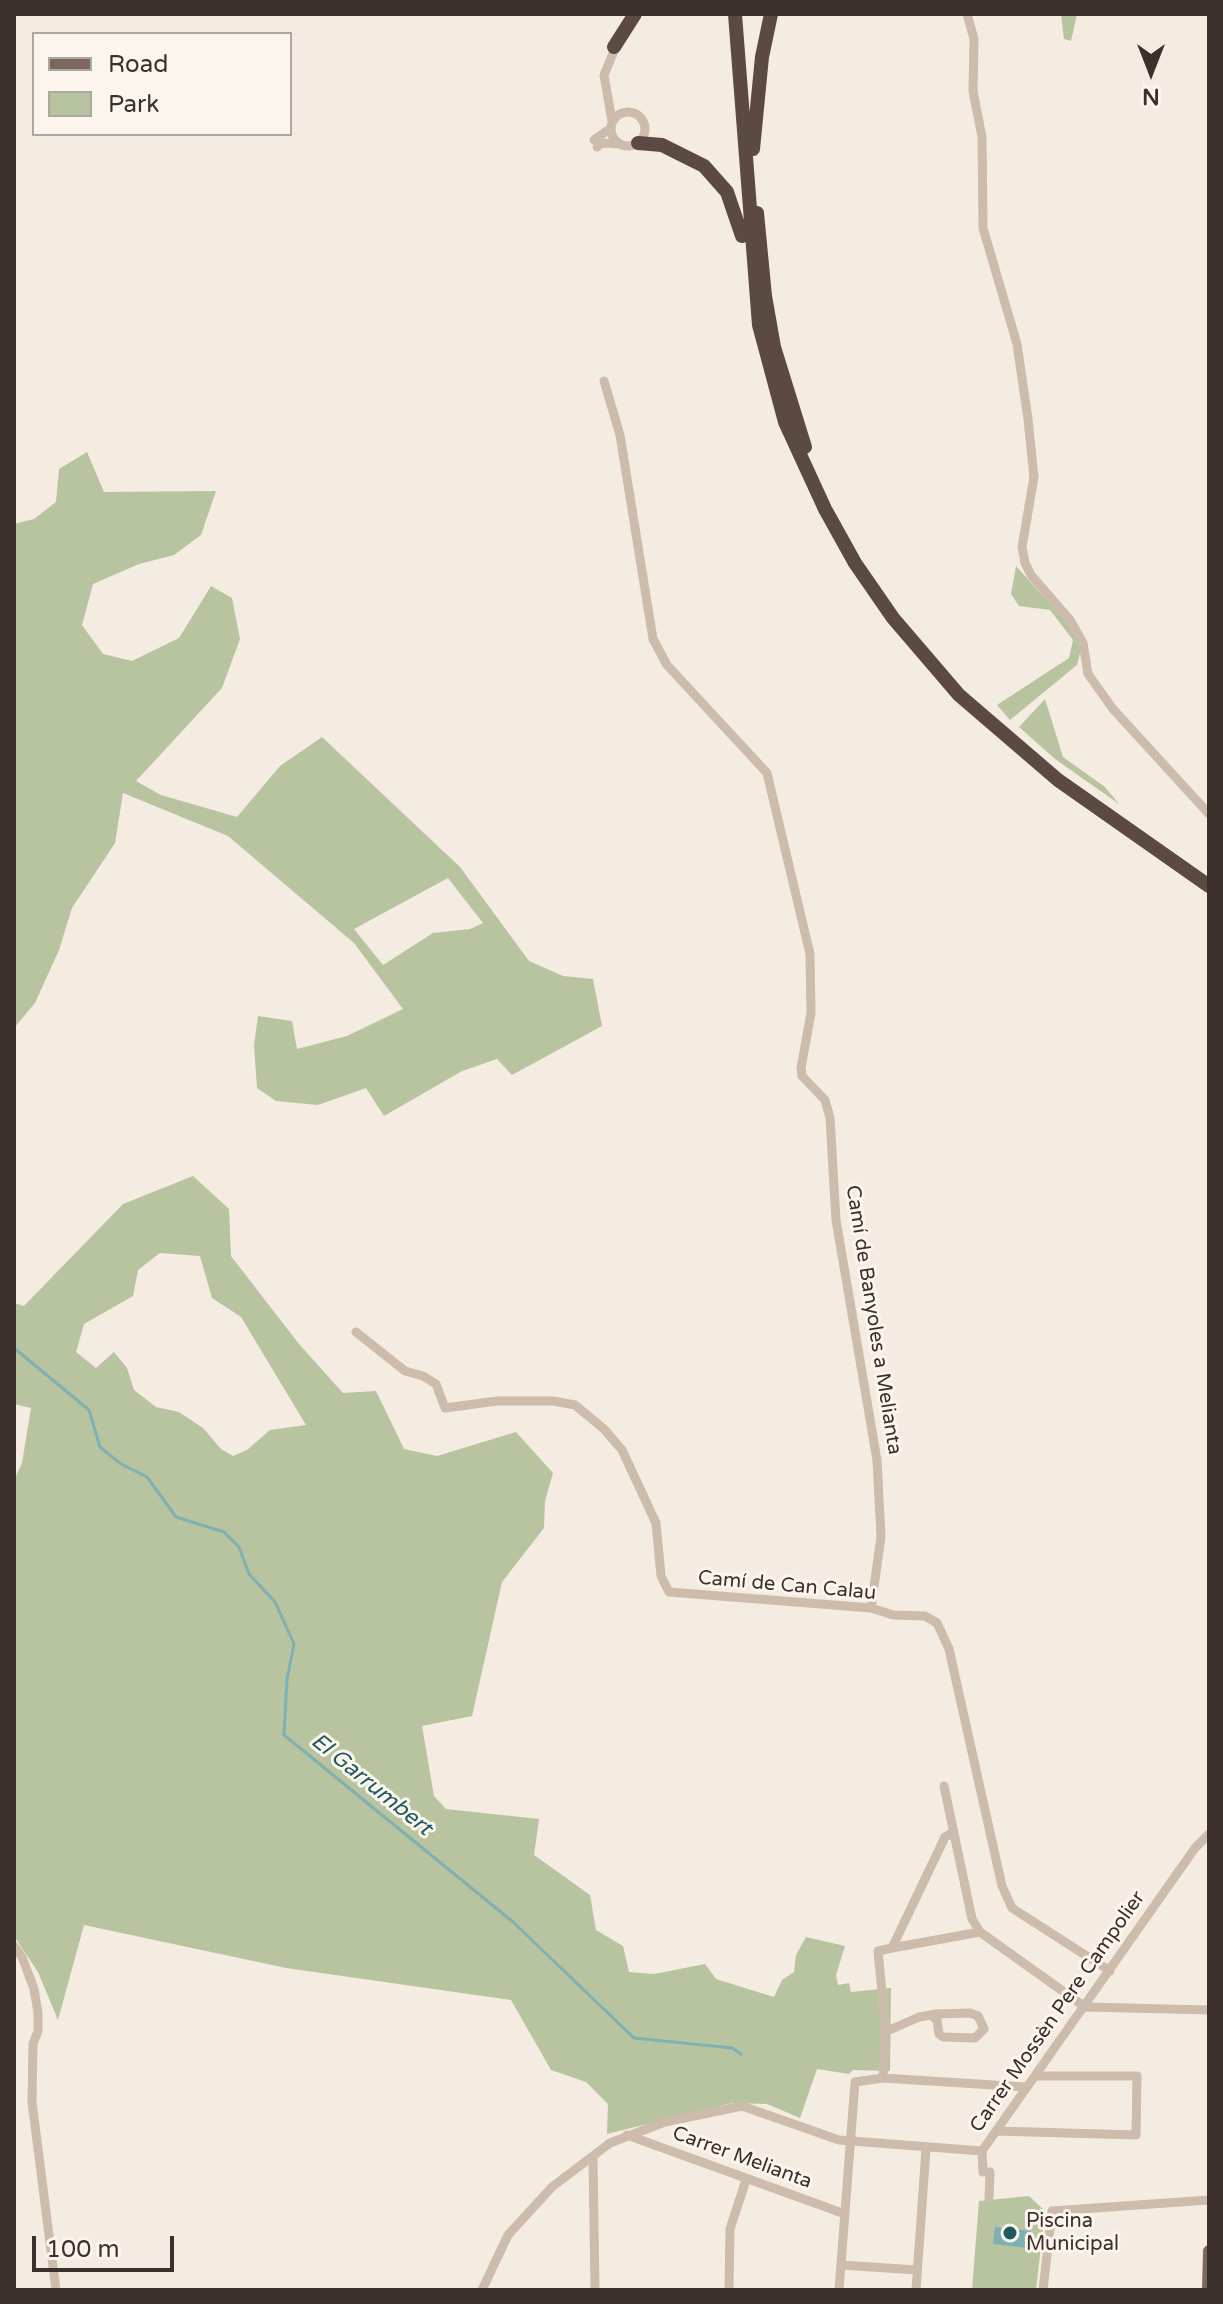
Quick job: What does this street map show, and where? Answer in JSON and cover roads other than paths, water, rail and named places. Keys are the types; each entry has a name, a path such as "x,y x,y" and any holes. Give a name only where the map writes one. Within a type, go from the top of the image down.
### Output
{"highway":[{"path":"614,47 635,14"},
{"path":"735,14 752,279 759,325 785,422 838,533 893,618 959,695 1030,758 1209,886"},
{"path":"743,14 765,296 781,374 806,449 862,558 921,641 986,709 1062,773 1209,876"},
{"path":"753,149 762,57 771,14"},
{"path":"638,143 662,145 704,166 717,179 733,205 752,279"}],"main road":[{"path":"1208,2290 1209,2251"}],"street":[{"path":"620,144 612,125 604,75 614,47 643,14"},
{"path":"967,14 974,39 973,91 982,137 983,228 1017,344 1028,419 1034,477 1022,547 1025,563 1076,631 1083,643 1088,674 1113,709 1209,814"},
{"path":"609,96 628,111 637,113 645,123 645,135 638,143 595,143 628,111"},
{"name":"Camí de Banyoles a Melianta","path":"604,381 620,435 653,639 667,665 767,773 810,954 811,1013 802,1076 825,1100 830,1118 836,1220 877,1460 881,1537 871,1608"},
{"name":"Camí de Can Calau","path":"356,1332 405,1371 436,1384 445,1408 497,1401 553,1401 575,1405 604,1429 622,1450 656,1523 661,1576 669,1592 871,1608 893,1615 925,1616 937,1623 949,1649 1002,1886 1012,1908 1110,1971"},
{"path":"944,1786 972,1919 980,1932 1085,2007 1209,2010"},
{"path":"892,1948 945,1837 952,1833"},
{"name":"Carrer Mossèn Pere Campolier","path":"482,2290 494,2259 525,2213 552,2187 627,2135 665,2122 742,2106 851,2142 982,2151 1195,1848 1209,1834"},
{"path":"1195,1848 1209,1849"},
{"path":"883,2078 885,2032 878,1951 980,1932"},
{"path":"14,1946 30,1978 38,2013 38,2031 33,2044 32,2102 56,2290"},
{"path":"885,2032 931,2015 970,2013 978,2016 984,2029 975,2038 943,2037 939,2034 937,2020 931,2015"},
{"path":"996,2131 1136,2135 1137,2076 1036,2076"},
{"path":"839,2290 855,2082 862,2078 883,2078 1025,2087"},
{"name":"Carrer Melianta","path":"627,2135 845,2214"},
{"path":"916,2290 926,2149"},
{"path":"982,2151 983,2172 990,2172 989,2198"},
{"path":"593,2157 595,2290"},
{"path":"729,2290 730,2229 746,2180"},
{"path":"1043,2290 1052,2211 1209,2200"},
{"path":"841,2265 917,2270"}],"water":[{"path":"995,2227 1030,2231 1028,2248 993,2244"}],"waterway":[{"name":"El Garrumbert","path":"14,1348 89,1410 100,1447 121,1464 147,1477 176,1517 224,1532 239,1547 249,1574 275,1602 294,1644 287,1679 284,1735 513,1922 634,2038 732,2048 741,2054"}],"place":[{"name":"Piscina Municipal","path":"1010,2233"}]}
